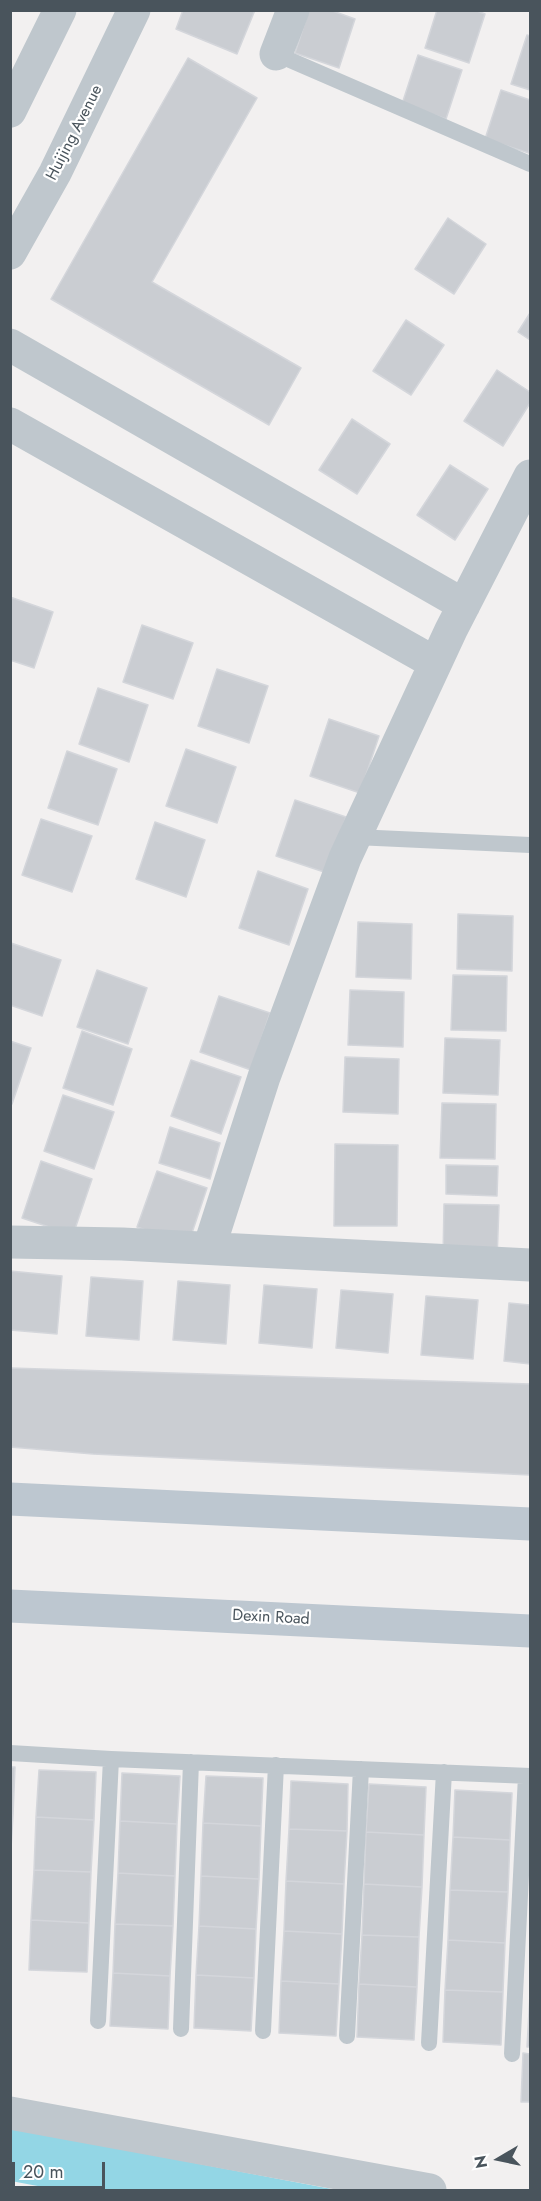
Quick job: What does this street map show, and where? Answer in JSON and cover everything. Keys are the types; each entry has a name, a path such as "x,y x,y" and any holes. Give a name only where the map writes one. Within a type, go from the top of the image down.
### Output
{"main road":[{"path":"10,1499 531,1524"},
{"name":"Dexin Road","path":"10,1606 531,1631"}],"street":[{"path":"10,111 60,10"},
{"name":"Huijing Avenue","path":"10,253 55,173 134,10"},
{"path":"276,54 293,10"},
{"path":"10,345 464,605"},
{"path":"10,424 435,663"},
{"path":"209,1248 264,1077 314,939 355,837 435,663 531,476"},
{"path":"10,1242 209,1248 531,1265"},
{"path":"10,2113 430,2190"}],"lane":[{"path":"276,54 531,164"},
{"path":"355,837 531,845"},
{"path":"10,1753 528,1776 512,2054"},
{"path":"98,2021 111,1759"},
{"path":"181,2029 191,1762"},
{"path":"262,2031 276,1765"},
{"path":"347,2036 361,1769"},
{"path":"429,2043 444,1772"}],"water":[{"path":"10,2128 337,2190 59,2190 11,2181"}],"building":[{"path":"183,10 255,10 237,54 176,29"},
{"path":"309,10 330,10 355,19 339,68 295,53"},
{"path":"437,10 475,10 485,14 469,63 425,48"},
{"path":"527,35 530,36 530,90 511,84"},
{"path":"418,55 462,70 446,119 402,104"},
{"path":"188,58 257,98 152,282 301,368 269,425 51,299"},
{"path":"501,90 530,100 529,153 485,139"},
{"path":"448,218 486,244 454,294 415,269"},
{"path":"530,313 530,340 518,332"},
{"path":"406,320 444,345 411,395 373,371"},
{"path":"497,370 530,392 530,403 503,446 464,421"},
{"path":"352,419 390,444 357,494 319,470"},
{"path":"450,465 488,489 455,540 417,515"},
{"path":"10,597 53,612 34,668 10,660"},
{"path":"142,625 193,643 173,699 123,682"},
{"path":"217,669 268,686 249,743 198,726"},
{"path":"98,688 148,705 129,762 79,744"},
{"path":"329,719 379,736 360,793 310,776"},
{"path":"186,749 236,767 217,823 166,806"},
{"path":"67,751 117,769 98,825 48,808"},
{"path":"295,800 346,817 327,873 276,856"},
{"path":"41,819 92,836 72,892 22,875"},
{"path":"155,822 205,840 186,897 136,879"},
{"path":"258,871 308,889 289,945 239,928"},
{"path":"458,914 513,916 512,971 457,969"},
{"path":"358,922 412,924 411,979 356,977"},
{"path":"11,943 61,960 42,1016 10,1005"},
{"path":"97,970 147,988 128,1044 77,1027"},
{"path":"453,975 507,976 506,1031 451,1030"},
{"path":"350,990 404,992 403,1047 348,1045"},
{"path":"219,996 270,1013 251,1070 200,1052"},
{"path":"82,1031 132,1049 113,1105 63,1088"},
{"path":"445,1038 500,1040 498,1095 443,1093"},
{"path":"10,1041 31,1048 12,1104 10,1104"},
{"path":"345,1057 399,1059 398,1114 343,1112"},
{"path":"191,1060 241,1077 221,1134 171,1116"},
{"path":"63,1095 114,1112 94,1169 44,1151"},
{"path":"442,1103 496,1104 495,1159 440,1158"},
{"path":"170,1127 220,1143 210,1179 159,1163"},
{"path":"335,1144 398,1145 397,1226 334,1226"},
{"path":"41,1161 92,1179 73,1235 22,1218"},
{"path":"446,1165 498,1166 497,1196 446,1194"},
{"path":"157,1171 207,1188 188,1245 137,1227"},
{"path":"444,1204 499,1205 497,1260 443,1259"},
{"path":"10,1271 62,1276 57,1334 10,1330"},
{"path":"91,1277 143,1281 139,1340 86,1336"},
{"path":"178,1281 230,1285 226,1344 173,1340"},
{"path":"264,1285 317,1289 312,1348 259,1343"},
{"path":"341,1290 393,1294 388,1353 336,1348"},
{"path":"426,1296 478,1300 473,1359 421,1355"},
{"path":"509,1303 530,1305 530,1364 504,1361"},
{"path":"10,1368 530,1384 530,1475 93,1454 10,1447"},
{"path":"10,1767 15,1767 13,1815 10,1815"},
{"path":"39,1770 96,1772 94,1820 36,1817"},
{"path":"122,1773 180,1776 177,1824 120,1821"},
{"path":"206,1776 263,1778 261,1826 203,1823"},
{"path":"291,1781 348,1784 347,1831 289,1829"},
{"path":"369,1784 426,1787 424,1835 366,1832"},
{"path":"455,1790 512,1793 510,1840 453,1837"},
{"path":"10,1815 13,1815 10,1865"},
{"path":"36,1817 94,1820 91,1872 34,1870"},
{"path":"120,1821 177,1824 175,1876 118,1873"},
{"path":"203,1823 261,1826 259,1879 201,1876"},
{"path":"289,1829 347,1831 344,1884 286,1881"},
{"path":"366,1832 424,1835 422,1887 364,1884"},
{"path":"453,1837 510,1840 508,1892 450,1890"},
{"path":"34,1870 91,1872 89,1923 31,1920"},
{"path":"118,1873 175,1876 173,1926 115,1924"},
{"path":"201,1876 259,1879 256,1929 199,1926"},
{"path":"286,1881 344,1884 342,1934 284,1931"},
{"path":"364,1884 422,1887 419,1937 362,1935"},
{"path":"450,1890 508,1892 505,1943 448,1940"},
{"path":"31,1920 89,1923 87,1972 29,1970"},
{"path":"115,1924 173,1926 170,1976 113,1973"},
{"path":"199,1926 256,1929 254,1978 196,1975"},
{"path":"284,1931 342,1934 339,1984 281,1981"},
{"path":"362,1935 419,1937 417,1987 359,1984"},
{"path":"448,1940 505,1943 503,1992 445,1990"},
{"path":"113,1973 170,1976 168,2029 110,2026"},
{"path":"196,1975 254,1978 251,2031 194,2028"},
{"path":"281,1981 339,1984 336,2036 279,2033"},
{"path":"359,1984 417,1987 414,2040 357,2037"},
{"path":"445,1990 503,1992 501,2045 443,2042"},
{"path":"530,1994 530,2047 527,2047"},
{"path":"523,2053 530,2054 530,2102 521,2102"}]}
